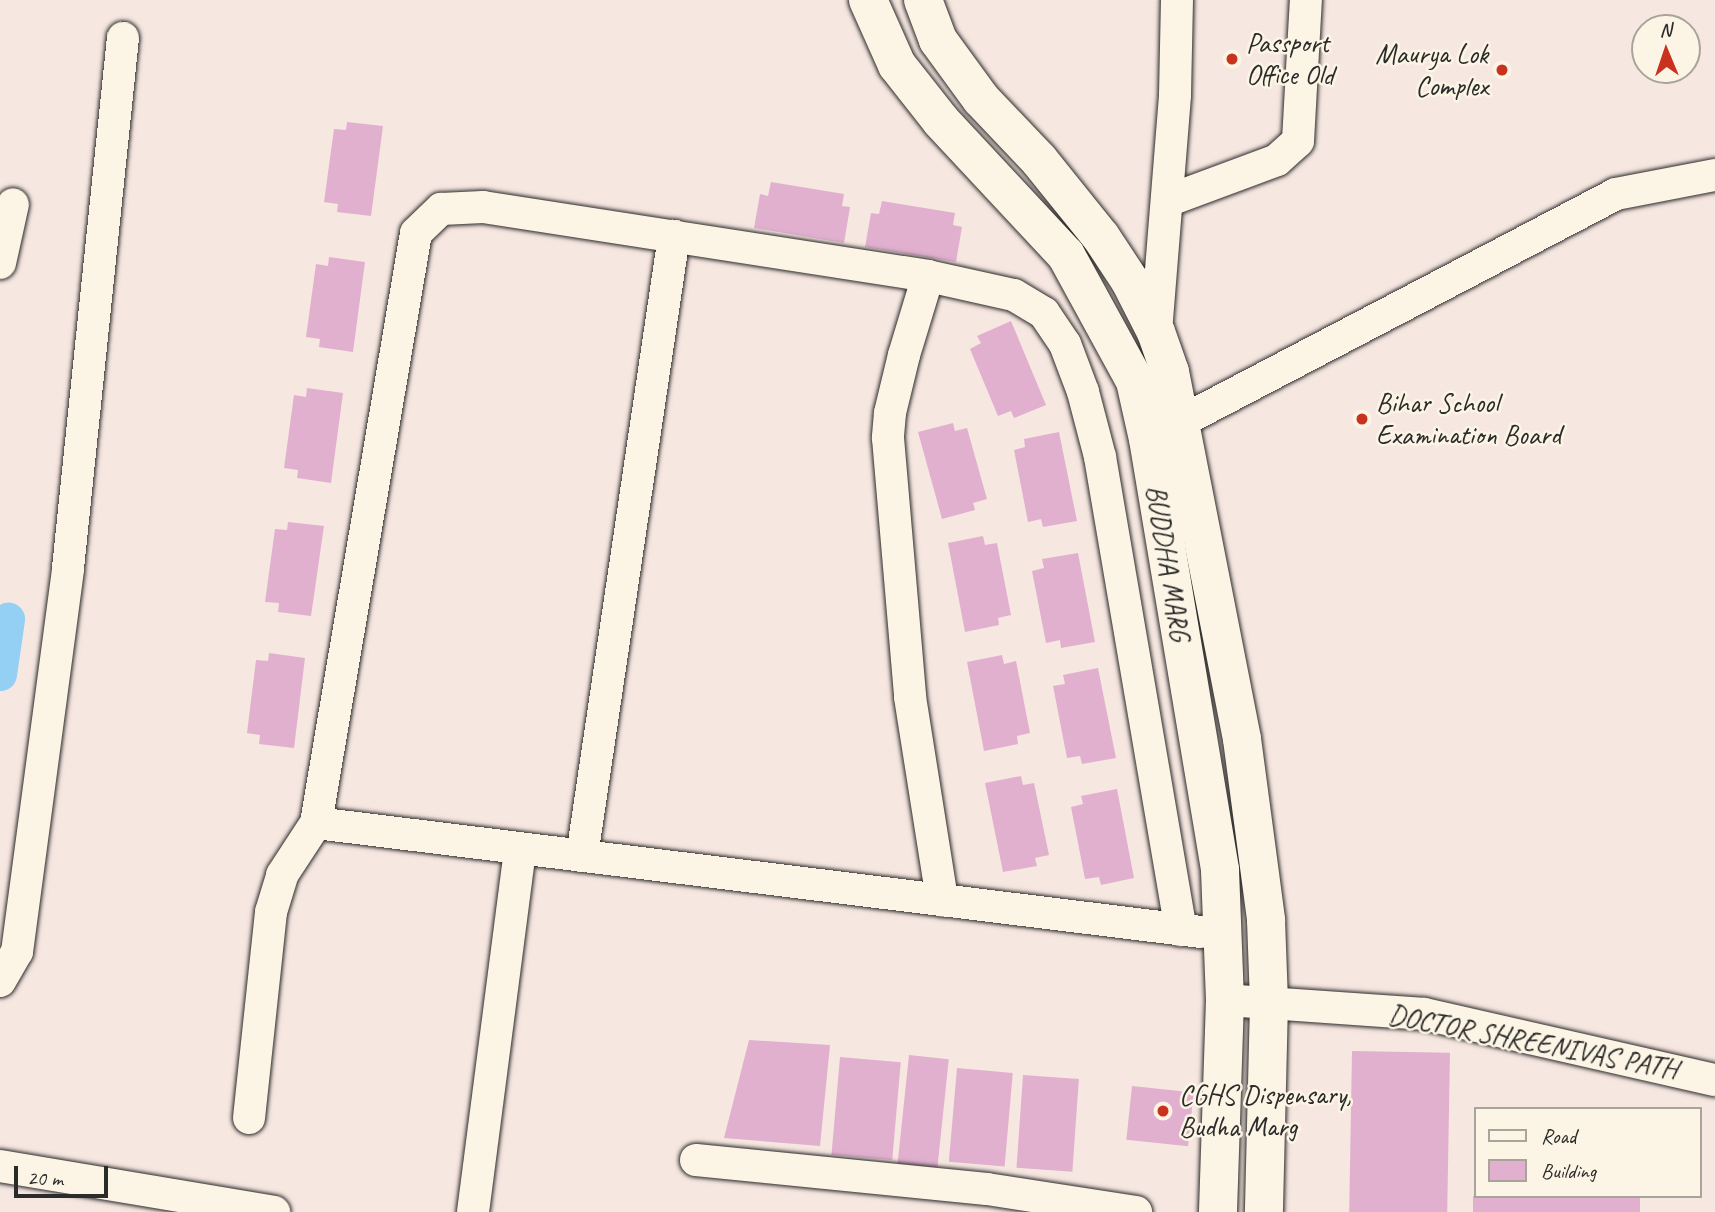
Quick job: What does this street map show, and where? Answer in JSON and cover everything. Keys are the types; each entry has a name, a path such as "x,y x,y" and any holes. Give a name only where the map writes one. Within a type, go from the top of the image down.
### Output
{"main road":[{"name":"BUDDHA MARG","path":"867,0 897,65 941,121 1066,256 1164,431 1242,739 1266,920 1269,1003 1264,1212"},
{"name":"BUDDHA MARG","path":"923,0 938,40 981,99 1039,160 1101,237 1129,281 1156,332 1170,372 1164,431 1220,870 1225,934 1218,1212"}],"street":[{"path":"1156,332 1175,95 1177,0"},
{"path":"1167,201 1277,160 1298,141 1306,0"},
{"path":"0,981 16,952 68,568 123,38"},
{"path":"1164,431 1616,194 1715,175"},
{"path":"0,263 13,204"},
{"path":"249,1118 271,912 282,876 316,823 416,233 441,209 483,207 928,275 1013,295 1044,313 1065,344 1083,392 1100,457 1181,930"},
{"path":"582,856 674,236"},
{"path":"928,275 904,355 890,413 888,438 910,697 942,900"},
{"path":"1044,313 1083,284"},
{"path":"316,823 1225,934"},
{"path":"473,1212 520,849"},
{"name":"DOCTOR SHREENIVAS PATH","path":"1225,1000 1424,1014 1715,1080"},
{"path":"696,1160 987,1189 1136,1212"},
{"path":"0,1166 274,1212"}],"building":[{"path":"347,122 383,126 371,216 337,212 338,204 324,202 334,129 346,130"},
{"path":"771,182 844,194 842,206 850,207 844,243 754,228 760,194 768,196"},
{"path":"882,201 955,213 953,225 962,227 956,262 865,247 871,213 879,214"},
{"path":"329,257 365,262 353,352 319,347 320,339 306,337 316,264 328,266"},
{"path":"1011,321 1046,405 1014,418 1011,411 998,416 970,349 981,343 977,336"},
{"path":"307,388 343,393 331,483 297,478 298,470 284,468 294,395 306,397"},
{"path":"953,423 955,431 967,428 987,499 973,503 975,510 942,519 918,432"},
{"path":"1059,432 1077,521 1043,527 1041,519 1028,522 1014,450 1025,447 1024,439"},
{"path":"288,522 324,526 311,616 278,612 279,603 265,602 275,529 287,530"},
{"path":"983,536 985,545 997,543 1011,615 998,618 999,625 965,632 948,543"},
{"path":"1078,553 1095,642 1061,648 1060,640 1046,643 1032,571 1044,568 1042,559"},
{"path":"269,653 305,658 294,748 259,744 260,735 247,733 256,660 268,661"},
{"path":"1002,655 1004,664 1016,661 1030,733 1017,736 1018,744 984,751 967,662"},
{"path":"1098,668 1116,758 1082,764 1080,756 1067,758 1053,686 1065,684 1063,675"},
{"path":"1021,776 1023,785 1034,783 1049,855 1035,858 1037,866 1003,872 985,783"},
{"path":"1117,789 1134,878 1101,885 1099,877 1085,879 1071,807 1083,804 1081,796"},
{"path":"749,1040 830,1045 820,1146 724,1138"},
{"path":"1352,1051 1450,1053 1447,1212 1349,1212"},
{"path":"909,1055 949,1059 937,1168 898,1163"},
{"path":"840,1057 901,1062 892,1160 831,1155"},
{"path":"957,1068 1013,1073 1005,1167 949,1162"},
{"path":"1023,1075 1079,1079 1072,1172 1017,1168"},
{"path":"1132,1086 1194,1092 1188,1146 1126,1140"},
{"path":"1473,1196 1640,1198 1640,1212 1473,1212"}],"waterway":[{"path":"0,674 8,619"}],"place":[{"name":"Passport Office Old","path":"1232,59"},
{"name":"Maurya Lok Complex","path":"1502,70"},
{"name":"Bihar School Examination Board","path":"1362,419"},
{"name":"CGHS Dispensary, Budha Marg","path":"1163,1111"}]}
